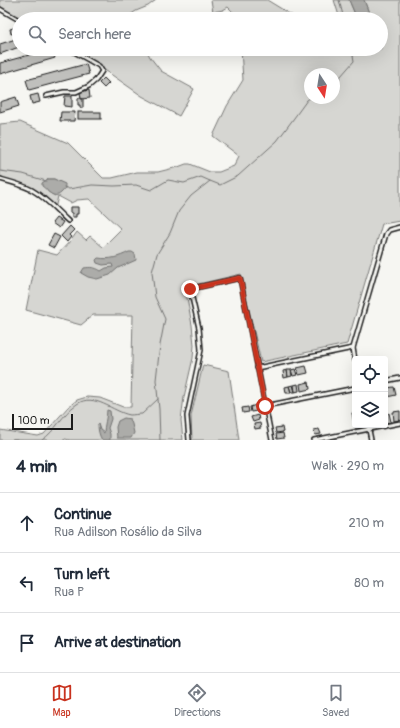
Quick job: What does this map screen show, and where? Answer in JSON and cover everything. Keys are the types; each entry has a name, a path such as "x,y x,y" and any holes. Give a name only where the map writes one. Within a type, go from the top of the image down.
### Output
{"street":[{"path":"0,10 12,16"},
{"path":"46,96 64,92 76,92 89,86 96,80 102,71 99,66 81,56"},
{"path":"0,179 14,182 32,190 68,221"},
{"path":"354,356 353,348 386,234 389,230 400,227"},
{"path":"189,440 187,416 201,350 199,328 190,289 240,278 272,440"},
{"path":"257,368 353,348"},
{"path":"388,381 400,378"},
{"path":"265,406 352,389"},
{"path":"388,424 400,423"},
{"path":"314,440 364,428"},
{"path":"368,428 371,440"}],"shaded area":[{"path":"0,0 156,0 148,6 134,12 12,12 12,15 0,9"},
{"path":"211,0 267,0 287,12 233,12 228,7 223,10 213,12"},
{"path":"334,0 349,0 354,12 338,12"},
{"path":"349,0 364,0 369,12 354,12"},
{"path":"364,0 400,0 400,221 382,224 347,344 261,362 241,274 185,287 194,345 193,358 184,397 181,420 183,440 0,440 0,430 38,436 44,434 68,407 77,400 87,397 100,398 123,407 131,407 133,315 93,315 81,325 26,310 38,250 57,255 77,232 86,240 90,236 103,247 121,229 89,199 77,200 71,203 58,196 55,209 32,190 0,179 0,124 20,122 68,143 103,178 112,178 137,172 158,172 186,164 190,164 210,172 219,172 234,166 239,156 213,136 227,106 243,80 241,56 388,56 388,12 369,12","holes":["48,179 54,179 60,182 55,196 48,192 46,188"]},
{"path":"81,56 150,56 161,71 194,89 179,116 142,96 99,66"},
{"path":"48,179 54,179 65,184 64,190 58,195 51,194 42,186 42,183"},
{"path":"129,252 135,254 136,260 118,268 110,275 97,279 88,277 81,273 84,268 88,267 101,271 106,268 113,267 112,264 103,265 97,263 96,260 98,258 114,258"},
{"path":"203,365 229,371 239,440 192,440 191,416"},
{"path":"107,410 110,411 111,419 108,428 110,440 102,440 98,424 100,430 104,433"},
{"path":"124,418 130,419 134,433 131,438 117,438 116,427 118,421"}],"building":[{"path":"12,40 12,50 0,54 0,44"},
{"path":"26,56 54,56 55,58 0,74 0,63"},
{"path":"86,64 89,74 29,90 26,80"},
{"path":"104,78 109,83 104,88 99,83"},
{"path":"89,90 90,98 81,99 80,92"},
{"path":"38,94 40,102 32,104 30,96"},
{"path":"65,96 72,96 72,107 64,106"},
{"path":"16,97 19,106 0,112 0,102"},
{"path":"78,98 83,99 83,108 80,108 80,105 78,105"},
{"path":"61,112 75,112 74,121 60,121"},
{"path":"78,112 101,112 101,119 78,119"},
{"path":"70,207 78,207 78,214 76,214 76,217 72,217"},
{"path":"56,218 63,222 59,228 52,223"},
{"path":"70,226 74,230 69,235 71,237 67,242 61,236"},
{"path":"54,234 60,237 54,248 48,245"},
{"path":"306,366 308,373 299,375 297,368"},
{"path":"295,369 297,375 293,376 291,370"},
{"path":"287,370 288,377 284,378 283,371"},
{"path":"287,370 291,370 292,376 288,377"},
{"path":"309,382 310,389 301,391 300,384"},
{"path":"298,384 299,391 295,392 294,385"},
{"path":"293,385 295,392 291,392 289,386"},
{"path":"289,386 291,393 286,393 285,387"},
{"path":"394,387 396,395 388,397 388,388"},
{"path":"256,405 257,411 251,412 250,407"},
{"path":"248,407 249,412 243,413 242,408"},
{"path":"400,411 400,420 394,421 393,412"},
{"path":"388,413 391,422 388,422"},
{"path":"258,415 259,420 253,422 251,417"},
{"path":"260,423 261,428 255,429 254,424"},
{"path":"282,427 283,432 276,433 275,428"},
{"path":"319,429 321,434 315,435 314,430"},
{"path":"283,433 284,438 277,439 276,434"}],"waterway":[{"path":"339,0 342,12"},
{"path":"340,77 354,61 353,56"},
{"path":"160,440 156,380 165,319 155,297 152,272 157,254 170,233 179,211 191,196 210,181 220,185 238,176 277,141 304,104"},
{"path":"0,171 23,174 46,181"},
{"path":"64,187 69,189 92,185 136,185 151,190 168,180 184,183 201,177 210,181"},
{"path":"42,440 72,408 83,401 97,401 130,415 142,414 158,399"}],"route":[{"path":"190,289 240,278 265,406"}]}
